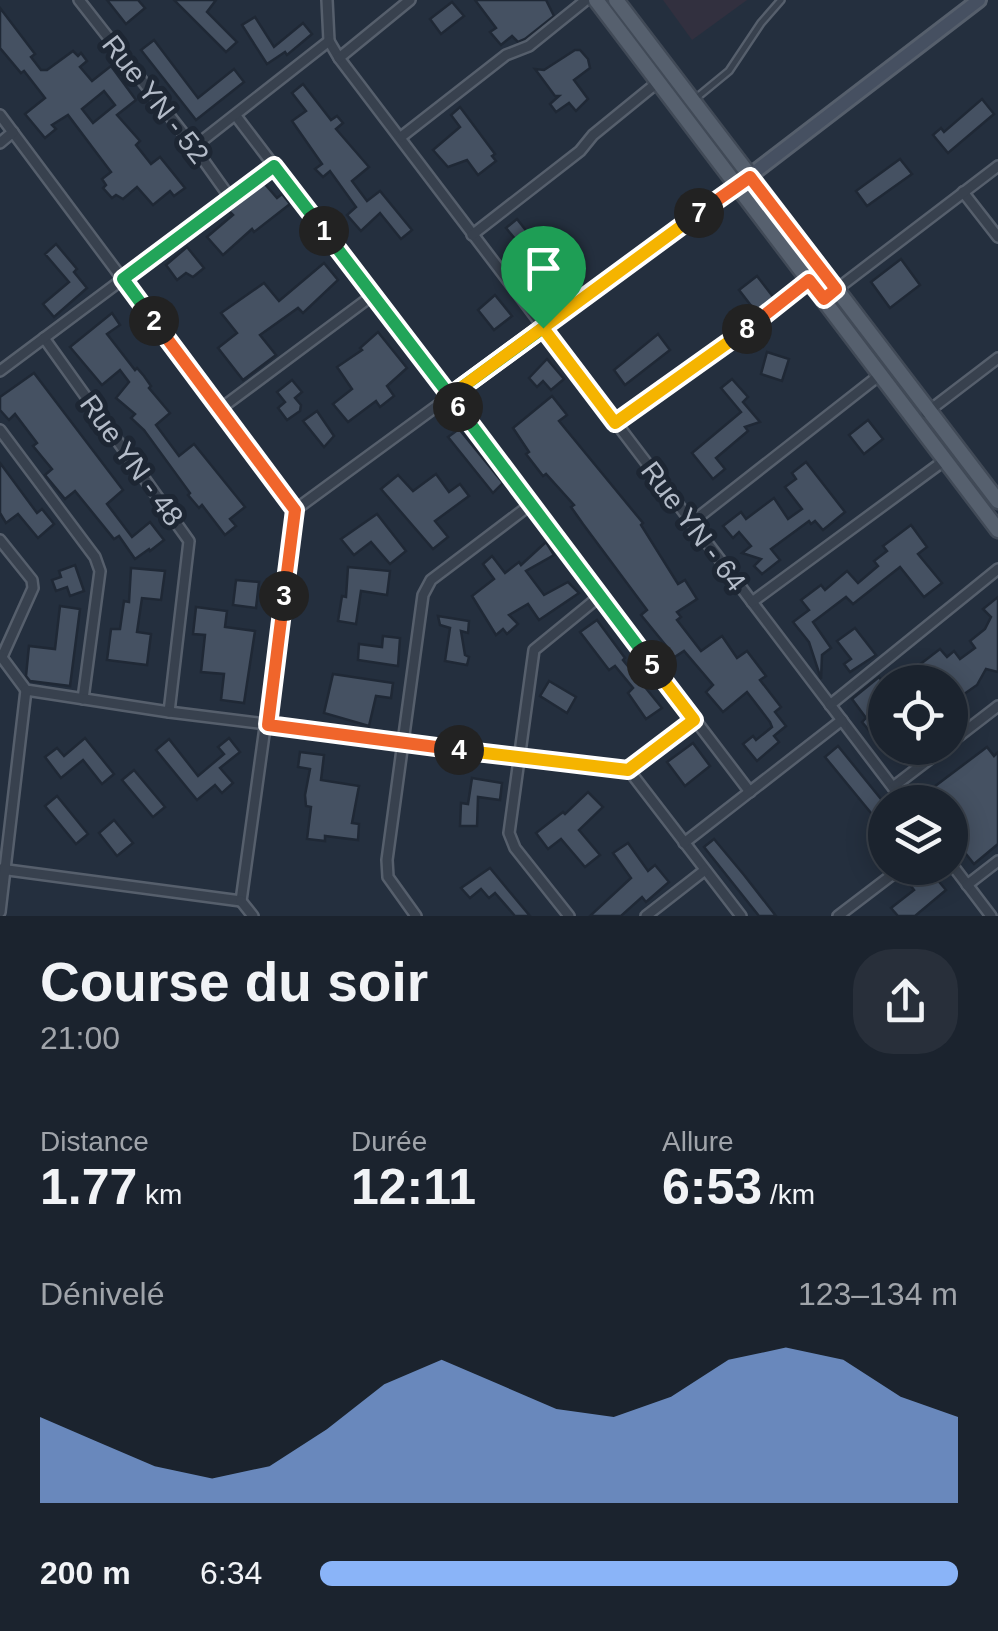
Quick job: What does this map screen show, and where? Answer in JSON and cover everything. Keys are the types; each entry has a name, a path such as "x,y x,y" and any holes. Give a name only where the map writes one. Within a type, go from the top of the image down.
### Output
{"main road":[{"path":"596,0 830,294 929,410 998,501"},
{"path":"616,0 692,101 809,280 830,294 881,374 998,530"}],"street":[{"name":"Rue YN - 52","path":"79,0 231,198"},
{"name":"Rue YN - 64","path":"327,0 329,41 339,58 891,785"},
{"path":"339,58 410,0"},
{"path":"401,136 506,54 529,46 586,0"},
{"path":"295,510 743,181 979,0"},
{"path":"194,147 329,41"},
{"path":"472,234 580,151 592,135 658,82"},
{"path":"0,115 295,510 241,901"},
{"path":"236,116 750,792"},
{"path":"0,142 13,132"},
{"path":"0,371 274,166"},
{"path":"830,294 998,166"},
{"path":"963,192 998,237"},
{"path":"615,423 749,328 809,280"},
{"path":"220,409 373,295"},
{"name":"Rue YN - 48","path":"44,338 189,541 168,712"},
{"path":"916,421 998,358"},
{"path":"692,523 881,374"},
{"path":"0,430 94,557 100,571 82,700"},
{"path":"752,602 945,460"},
{"path":"416,916 388,877 386,860 426,586 530,505"},
{"path":"0,540 32,580 33,588 1,656 26,690 168,712 628,770 694,720"},
{"path":"830,705 998,569"},
{"path":"569,916 511,841 509,833 534,650 600,596"},
{"path":"0,912 26,690"},
{"path":"968,729 998,706"},
{"path":"684,842 842,720"},
{"path":"896,785 921,765"},
{"path":"628,770 740,916"},
{"path":"991,916 968,885 998,861"},
{"path":"2,870 241,901 253,916"},
{"path":"646,916 705,870"},
{"path":"838,916 879,885"}],"lane":[{"path":"692,101 729,71 760,23 781,0"}],"shaded area":[{"path":"663,0 747,0 692,40"}],"building":[{"path":"107,0 138,0 145,8 126,24"},
{"path":"174,0 216,0 207,12 237,42 226,52"},
{"path":"475,0 546,0 554,16 525,39 518,42 512,36 501,45 490,32 496,28"},
{"path":"452,2 464,16 441,34 430,19"},
{"path":"0,8 35,54 31,57 41,70 47,70 73,51 78,56 81,53 87,61 80,67 92,81 111,66 136,100 117,115 140,141 136,145 151,164 160,157 185,188 174,196 170,191 153,205 137,187 123,199 116,195 112,198 103,188 106,185 102,179 111,172 68,115 52,125 56,129 45,138 25,114 45,98 0,48","holes":["104,91 115,105 93,123 82,109"]},
{"path":"255,17 274,47 303,23 312,34 287,55 285,52 267,64 242,25"},
{"path":"154,40 198,98 234,69 244,82 196,120 141,50"},
{"path":"575,50 588,59 590,68 574,80 588,99 576,111 569,103 556,112 550,104 559,96 535,69 544,70"},
{"path":"303,84 331,120 337,116 343,123 336,129 369,167 352,181 367,201 380,191 412,230 401,239 380,213 361,231 347,215 356,207 330,171 323,177 315,169 322,164 292,121 306,111 292,93"},
{"path":"982,99 994,114 948,153 933,135 941,128 944,132"},
{"path":"460,107 495,154 492,156 496,161 478,175 467,160 448,167 433,150 460,127 451,115"},
{"path":"900,159 912,174 867,206 856,191"},
{"path":"264,183 277,198 282,194 290,204 254,232 252,229 223,255 207,237 233,215 229,211"},
{"path":"517,219 564,279 555,286 521,252 514,256 509,250 516,240 506,228"},
{"path":"56,244 87,288 54,317 43,304 69,282 45,254"},
{"path":"187,247 204,268 193,277 186,273 177,280 166,265"},
{"path":"901,259 920,285 890,308 871,282"},
{"path":"324,263 338,280 303,313 298,308 260,335 276,355 243,380 218,348 237,333 221,313 264,283 279,301"},
{"path":"757,276 774,298 756,312 739,290"},
{"path":"495,295 512,316 494,330 478,310"},
{"path":"112,313 120,325 107,334 170,413 156,425 179,456 194,444 245,507 230,519 236,526 225,535 202,505 199,508 188,495 144,430 131,418 135,414 116,398 129,382 120,370 102,385 70,347"},
{"path":"378,332 407,368 387,386 394,396 380,407 376,401 348,422 333,404 352,389 337,367 362,350"},
{"path":"658,334 670,350 625,385 614,370"},
{"path":"767,352 789,359 782,381 761,374"},
{"path":"547,359 564,379 551,390 543,381 537,387 529,378"},
{"path":"34,373 123,490 107,504 132,537 150,522 164,540 150,551 135,559 119,536 114,539 75,491 65,499 45,475 52,469 33,446 37,443 15,414 9,420 0,410 0,397"},
{"path":"732,379 748,397 743,402 760,422 745,427 748,431 716,458 725,469 713,479 692,453 741,412 721,388"},
{"path":"292,380 302,392 295,398 301,405 300,411 287,420 278,408 285,402 277,392"},
{"path":"552,396 567,415 559,421 643,523 678,584 685,580 697,599 677,612 681,617 677,620 701,651 722,636 737,658 747,651 766,676 760,680 781,707 775,712 786,726 774,736 779,742 757,761 743,744 753,736 756,740 772,727 770,722 747,692 723,712 706,692 713,685 684,651 670,660 663,651 667,647 641,615 647,610 571,507 574,505 526,454 529,452 513,428"},
{"path":"317,411 334,436 324,447 303,421"},
{"path":"868,420 883,439 864,454 849,435"},
{"path":"459,429 503,483 493,493 448,437"},
{"path":"806,462 845,512 823,530 815,521 809,521 771,549 780,560 762,574 754,566 761,559 742,553 751,546 739,532 733,538 723,526 741,512 746,519 774,498 788,519 802,509 785,487 796,479 792,473"},
{"path":"0,463 37,513 42,509 54,524 38,538 18,514 6,523 0,513"},
{"path":"436,474 449,492 460,484 469,496 435,521 448,537 433,549 381,489 398,475 413,491"},
{"path":"377,514 406,551 390,564 371,542 354,555 341,539"},
{"path":"911,525 927,547 918,554 942,583 924,597 900,567 853,604 846,597 813,622 831,648 822,655 821,679 809,642 793,622 809,610 801,600 821,585 825,590 847,571 858,583 878,566 874,561 887,551 883,546"},
{"path":"546,542 554,555 526,571 544,595 568,582 579,593 539,620 528,604 509,615 518,624 507,634 503,629 496,635 472,596 494,579 483,564 492,556 505,573 519,562 521,565"},
{"path":"75,565 84,591 70,596 67,587 56,591 52,580 61,577 59,571"},
{"path":"348,567 390,571 387,595 361,591 356,624 338,621 342,596 346,597"},
{"path":"131,568 165,571 161,600 142,598 137,632 151,634 147,665 107,660 111,629 120,629 124,601 129,602"},
{"path":"236,580 259,582 256,608 233,605"},
{"path":"998,597 998,672 986,669 977,685 968,691 968,665 919,665 940,649 947,657 954,651 960,659 975,648 970,641 985,629 991,617 983,609"},
{"path":"60,606 80,609 70,686 30,681 26,676 29,646 55,649"},
{"path":"196,607 227,611 225,627 255,631 244,703 221,700 224,674 201,672 205,635 193,634"},
{"path":"438,616 469,621 468,633 461,631 465,655 469,657 467,665 445,661 450,628 440,625"},
{"path":"597,620 662,708 646,719 628,693 633,688 615,666 609,670 580,632"},
{"path":"855,628 876,655 850,672 844,664 851,659 837,641"},
{"path":"383,636 400,638 398,666 358,660 359,644 382,647"},
{"path":"333,674 393,683 391,698 376,696 369,726 324,713"},
{"path":"549,681 576,697 567,713 540,696"},
{"path":"868,686 868,729 862,722 866,718 852,699"},
{"path":"85,738 114,774 102,784 83,760 61,778 45,757 57,748 64,756"},
{"path":"229,738 240,752 220,768 233,783 222,793 215,785 197,800 156,750 169,739 198,776 224,754 218,747"},
{"path":"693,743 710,766 685,786 667,762"},
{"path":"838,746 870,785 868,809 825,757"},
{"path":"987,747 994,756 998,752 998,844 974,864 968,856 968,785 937,785"},
{"path":"300,752 324,755 321,780 359,786 352,823 359,824 358,840 325,836 325,841 307,839 311,807 306,806 305,795 310,769 298,767"},
{"path":"134,770 165,807 153,817 122,780"},
{"path":"472,778 502,783 500,800 478,797 477,826 460,826 461,803 468,804"},
{"path":"588,792 603,807 579,830 600,855 585,867 561,839 548,849 536,833 565,814"},
{"path":"57,796 88,834 76,844 45,806"},
{"path":"114,820 133,843 117,856 99,833"},
{"path":"714,839 776,916 759,916 704,847"},
{"path":"628,843 648,871 655,865 669,882 646,902 642,897 621,916 590,916 631,878 613,853"},
{"path":"490,868 530,916 515,916 495,893 489,898 481,889 470,898 461,888"},
{"path":"942,885 946,890 915,916 898,916 891,908 914,890 911,886"}],"route":[{"path":"543,328 450,396 274,166 123,279 295,510 268,725 628,770 694,720 450,396 652,247 750,177 836,289 824,299 809,280 749,328 615,423 543,328"}]}
